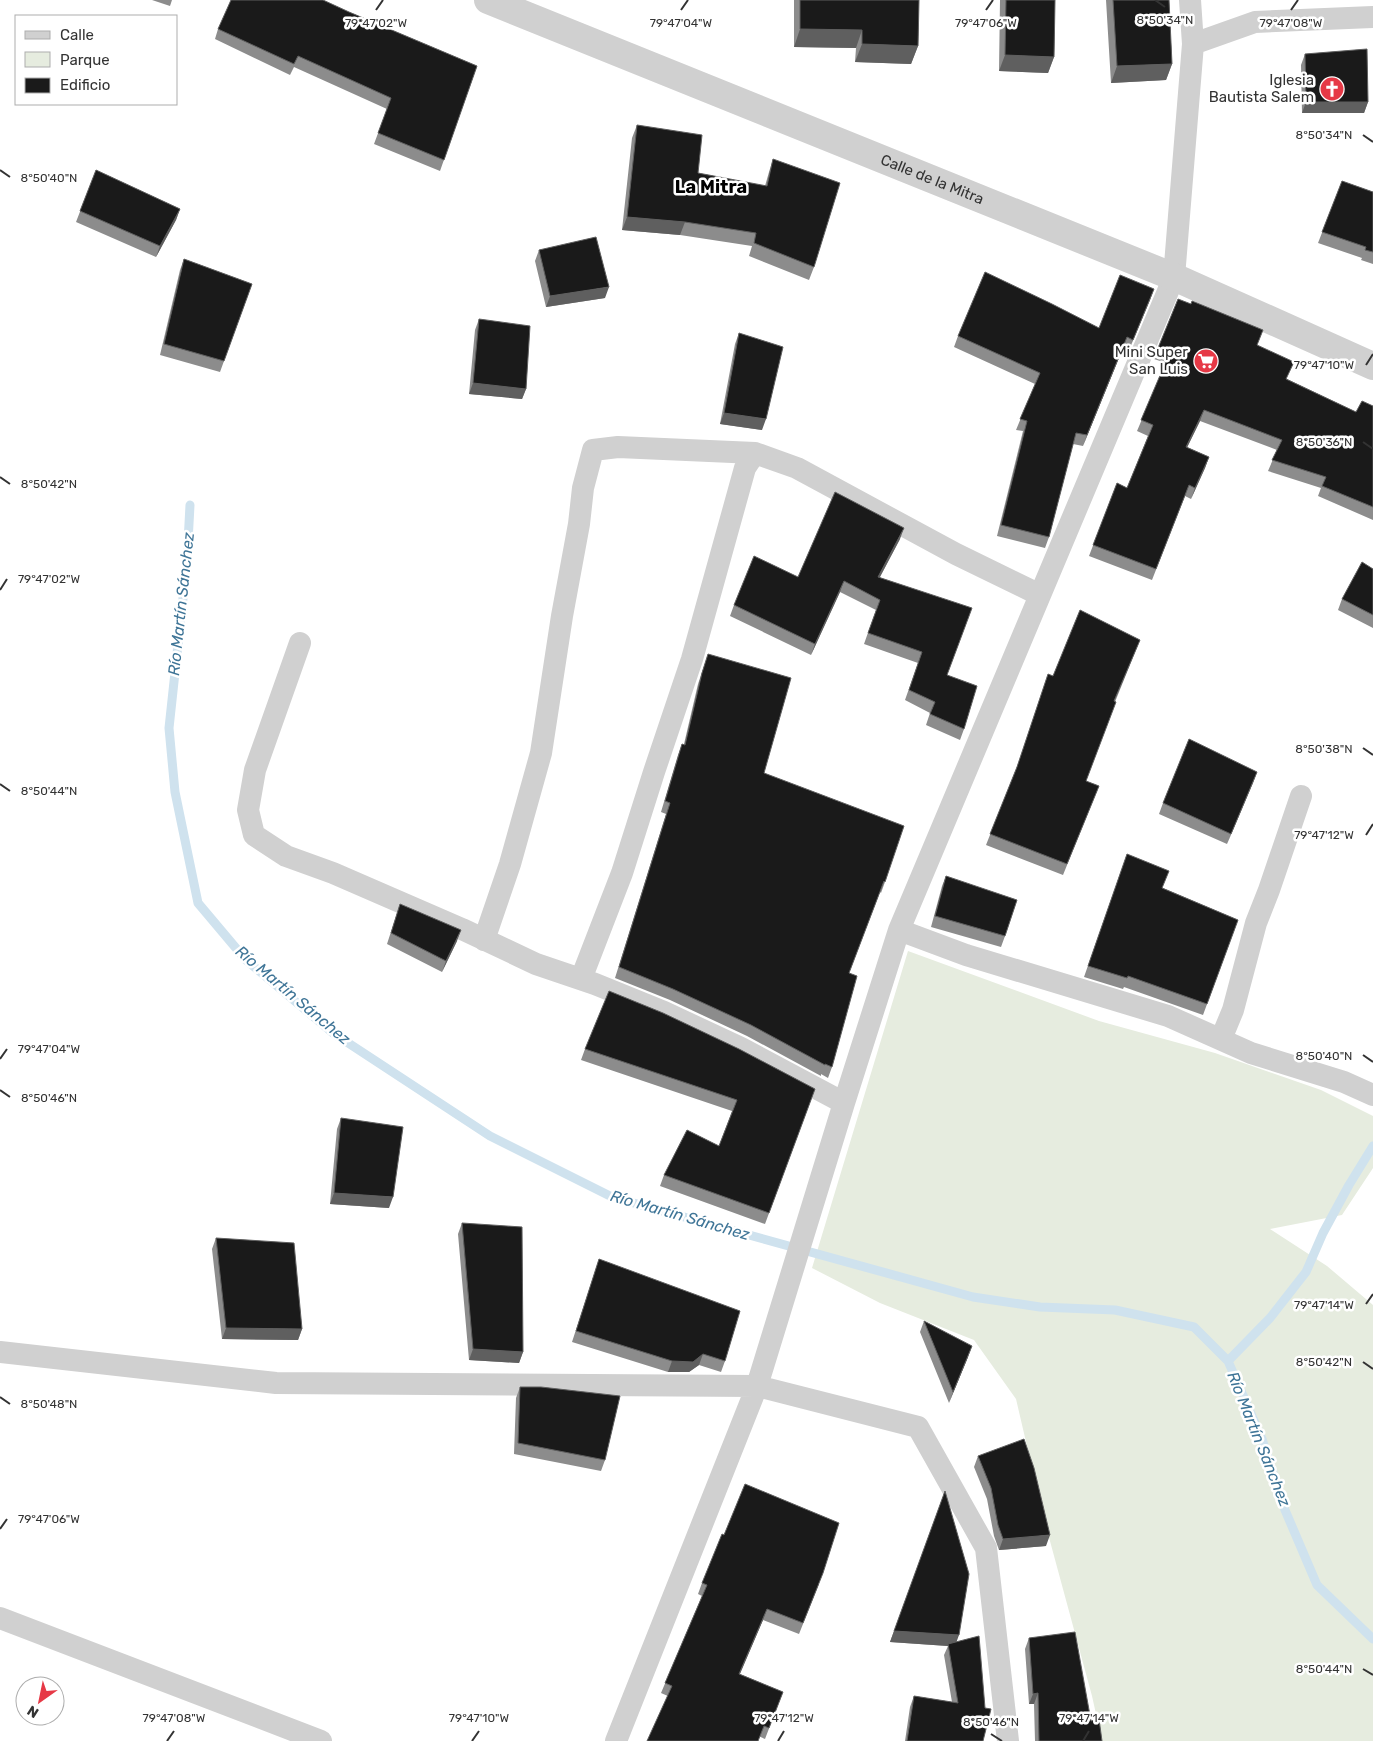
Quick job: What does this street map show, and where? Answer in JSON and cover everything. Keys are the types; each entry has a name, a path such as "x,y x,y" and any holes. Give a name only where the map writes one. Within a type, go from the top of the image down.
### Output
{"street":[{"name":"Calle de la Mitra","path":"488,0 1174,277 1373,366"},
{"path":"616,1741 757,1386 899,930 1174,277 1193,44 1190,0"},
{"path":"1193,44 1255,22 1373,17"},
{"path":"484,940 510,864 541,753 562,616 584,488 593,450 618,447 755,453 797,468 956,554 1040,594"},
{"path":"582,980 622,873 692,659 745,468 755,453"},
{"path":"300,643 255,770 248,810 254,835 286,856 333,873 536,964 664,1012 741,1048 844,1103"},
{"path":"1221,1039 1232,1010 1256,923 1301,796"},
{"path":"899,930 966,955 1168,1016 1252,1053 1344,1082 1373,1095"},
{"path":"0,1352 276,1383 757,1386 918,1427 986,1548 1008,1741"},
{"path":"0,1618 321,1741"}],"green space":[{"path":"908,951 1099,1021 1215,1053 1321,1090 1373,1116 1373,1168 1342,1215 1270,1229 1327,1266 1373,1305 1373,1741 1102,1741 1092,1696 1044,1519 1016,1399 974,1340 880,1303 812,1268"}],"building":[{"path":"231,0 323,0 477,66 444,160 378,133 391,98 298,56 294,64 218,29"},
{"path":"800,0 919,0 918,46 862,44 862,30 800,29"},
{"path":"1006,0 1055,0 1054,57 1005,55"},
{"path":"1113,0 1169,0 1172,64 1117,66"},
{"name":"Iglesia Bautista Salem","path":"1367,49 1368,102 1306,102 1305,54"},
{"path":"637,125 702,135 698,173 767,186 773,159 840,183 814,267 754,243 756,233 685,222 627,217"},
{"path":"96,170 180,209 160,246 80,211"},
{"path":"1342,181 1373,192 1373,252 1365,250 1366,247 1322,232"},
{"path":"596,237 609,287 550,296 539,250"},
{"path":"184,259 252,284 224,361 164,344"},
{"path":"985,272 1099,328 1120,275 1154,289 1133,340 1127,337 1087,435 1076,433 1049,537 1001,525 1027,421 1020,419 1040,373 958,336"},
{"path":"1178,299 1191,304 1192,301 1263,330 1257,345 1294,362 1286,379 1356,412 1362,401 1373,406 1373,507 1322,486 1326,477 1272,460 1282,440 1204,410 1186,447 1209,457 1195,488 1189,485 1156,569 1093,545 1117,483 1127,488 1153,425 1141,420 1170,352 1158,348"},
{"path":"479,319 530,326 526,389 473,383"},
{"path":"739,333 783,347 766,419 724,413"},
{"path":"835,492 904,528 878,577 972,608 947,675 977,686 964,729 930,714 935,702 909,690 922,652 868,633 880,600 844,581 815,644 734,605 754,556 798,577"},
{"path":"1362,562 1373,569 1373,615 1342,599"},
{"path":"1080,610 1140,640 1114,701 1116,702 1086,781 1099,786 1067,864 990,834 1017,767 1048,674 1053,676"},
{"path":"708,654 791,678 764,773 904,826 885,882 849,973 857,976 832,1067 751,1025 673,989 619,967 670,803 665,801 682,744 685,745"},
{"path":"1189,739 1257,772 1231,834 1163,803"},
{"path":"1127,854 1169,871 1162,888 1238,920 1207,1004 1128,976 1127,978 1088,966"},
{"path":"946,876 1017,900 1005,936 935,916"},
{"path":"400,904 461,930 446,961 391,933"},
{"path":"609,991 663,1013 739,1049 815,1089 769,1213 664,1175 687,1130 719,1146 737,1100 585,1049"},
{"path":"341,1118 403,1127 393,1197 334,1193"},
{"path":"462,1223 522,1227 523,1352 473,1349"},
{"path":"216,1238 294,1243 302,1329 226,1328"},
{"path":"599,1259 740,1311 725,1361 703,1354 693,1362 672,1361 576,1331"},
{"path":"924,1321 972,1346 953,1392"},
{"path":"520,1387 541,1387 620,1396 605,1460 518,1443"},
{"path":"1024,1439 1034,1468 1050,1535 1003,1539 998,1525 991,1488 978,1456"},
{"path":"745,1484 839,1523 823,1573 803,1623 767,1609 739,1674 783,1692 769,1728 764,1726 758,1741 647,1741 672,1686 665,1683 707,1585 702,1583"},
{"path":"945,1491 969,1574 959,1635 894,1631"},
{"path":"1075,1632 1091,1721 1099,1719 1102,1741 1039,1741 1038,1693 1033,1694 1029,1638"},
{"path":"979,1636 985,1708 991,1709 983,1741 907,1741 914,1696 958,1703 948,1644"}],"waterway":[{"name":"Río Martín Sánchez","path":"190,505 187,561 169,728 175,792 198,903 246,960 333,1033 490,1136 612,1197 973,1297 1040,1307 1115,1310 1194,1327 1228,1361 1262,1439 1285,1510 1317,1585 1373,1639"},
{"path":"1228,1361 1270,1318 1306,1272 1323,1233 1373,1146"}],"place":[{"name":"Iglesia Bautista Salem","path":"1332,89"},
{"name":"Mini Super San Luis","path":"1206,361"}],"district":[{"name":"La Mitra","path":"711,187"}]}
